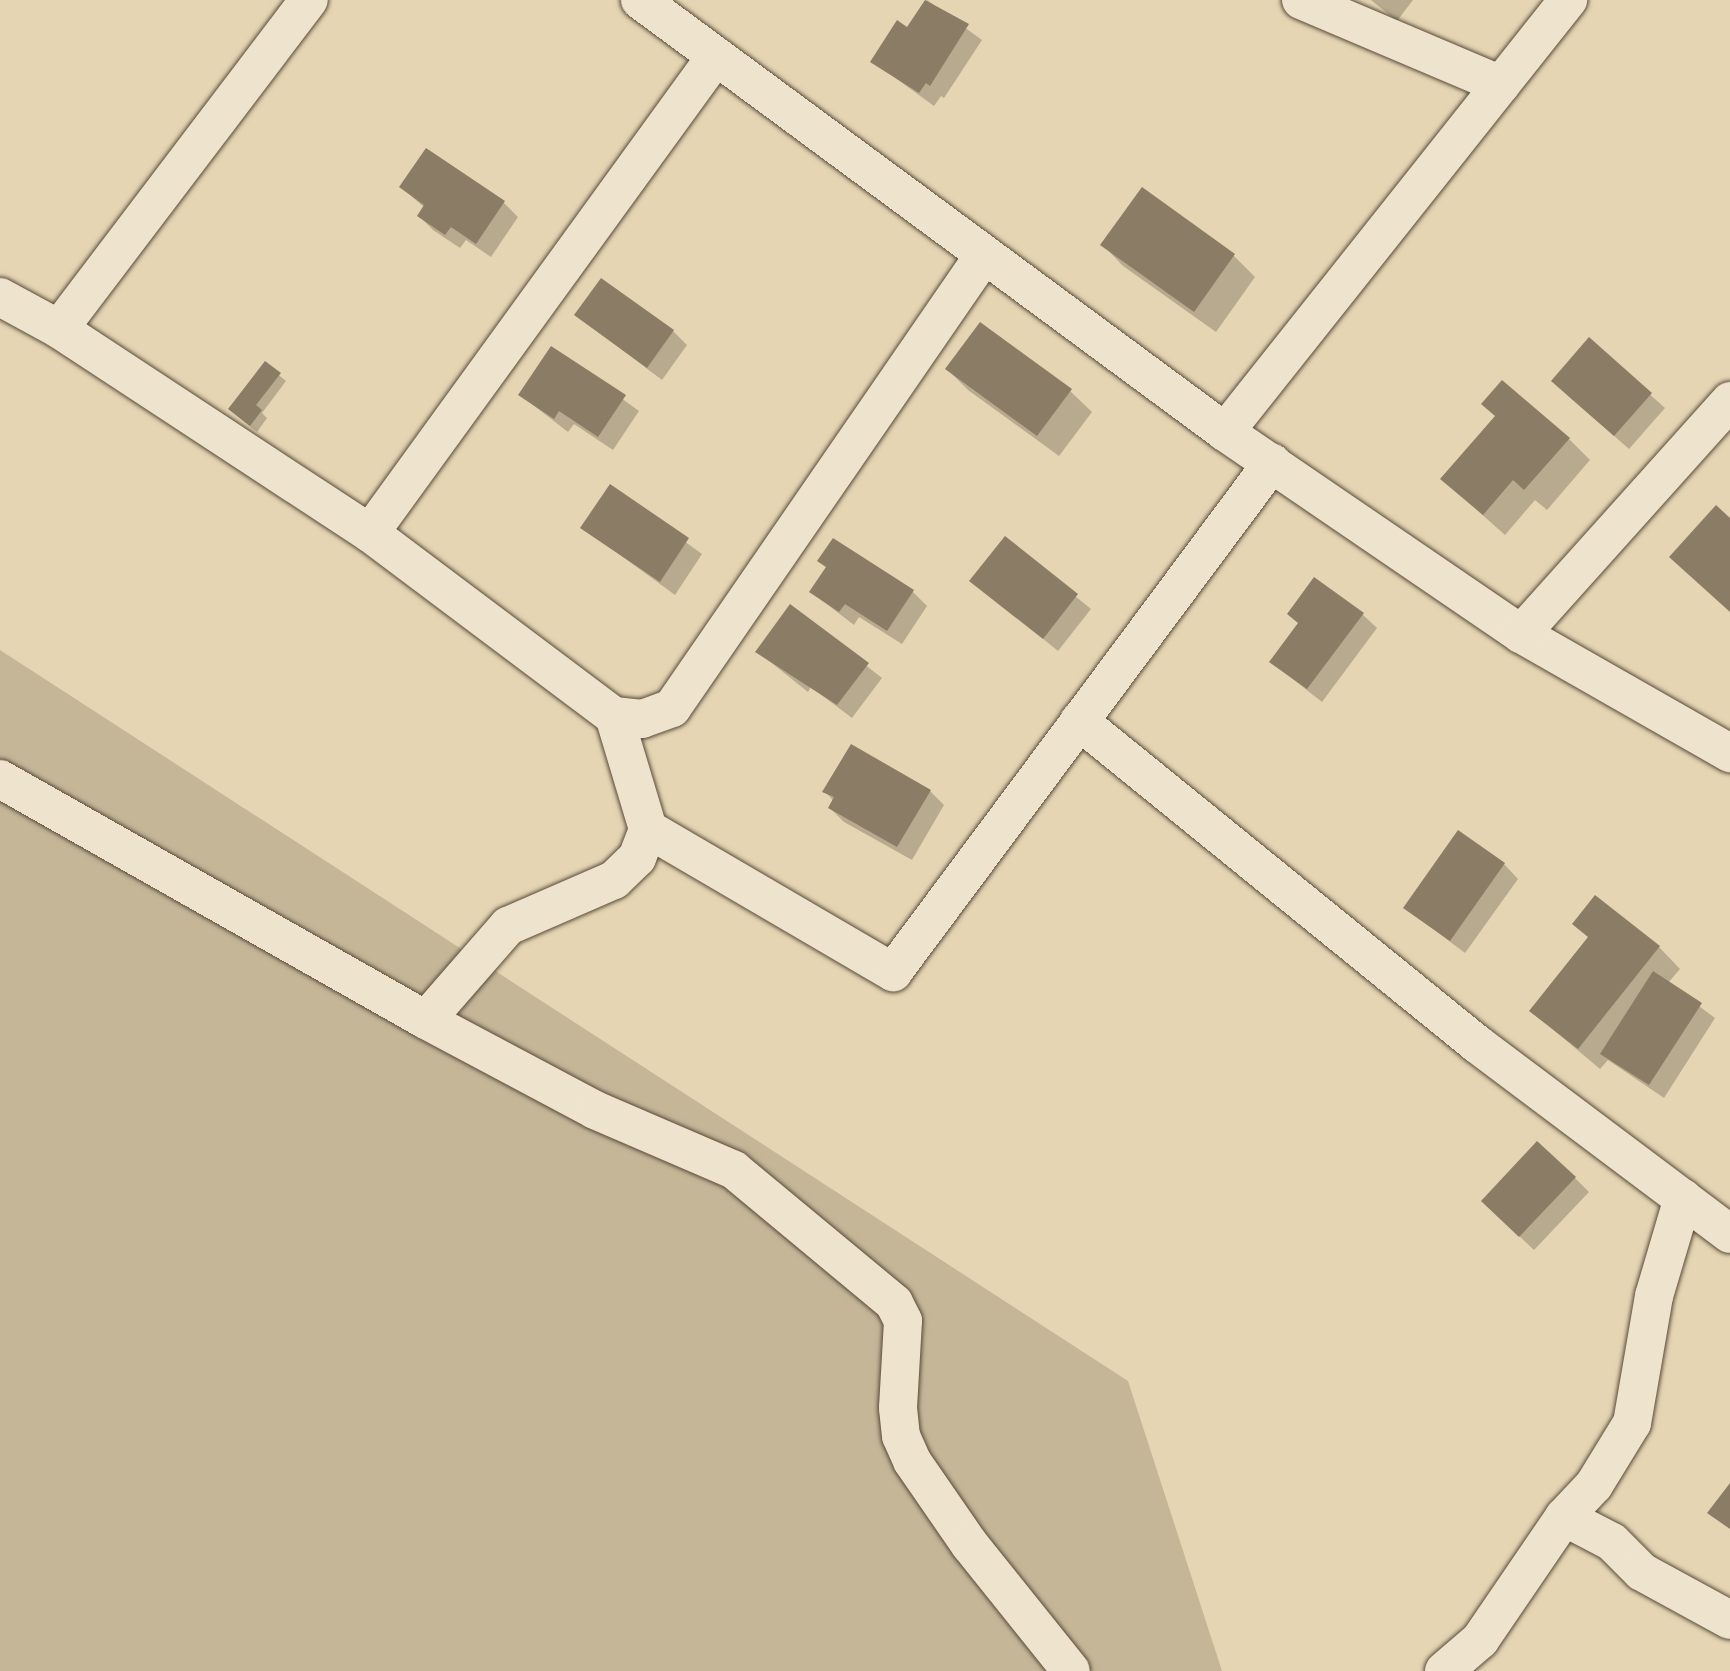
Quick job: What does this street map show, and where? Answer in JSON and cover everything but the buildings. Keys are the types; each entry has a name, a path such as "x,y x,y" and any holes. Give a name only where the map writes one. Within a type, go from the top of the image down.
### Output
{"street":[{"path":"59,329 309,0"},
{"path":"640,0 1225,432 1521,634 1730,753"},
{"path":"1301,0 1501,85"},
{"path":"1225,432 1568,0"},
{"path":"370,533 716,56"},
{"path":"0,297 59,329 370,533 614,716 642,719 672,708 985,256"},
{"path":"1521,634 1730,401"},
{"path":"648,829 892,972 1272,463"},
{"path":"426,1020 508,926 614,880 638,858 648,829 614,716"},
{"path":"1080,721 1478,1044 1730,1234"},
{"path":"0,779 426,1020 595,1110 734,1170 894,1303 903,1321 898,1408 901,1436 912,1461 970,1545 1071,1671"},
{"path":"1444,1671 1480,1640 1564,1517 1594,1485 1632,1423 1654,1296 1683,1198"},
{"path":"1564,1517 1612,1542 1642,1572 1730,1620"}],"shaded area":[{"path":"0,650 1128,1381 1222,1671 0,1671"}]}
